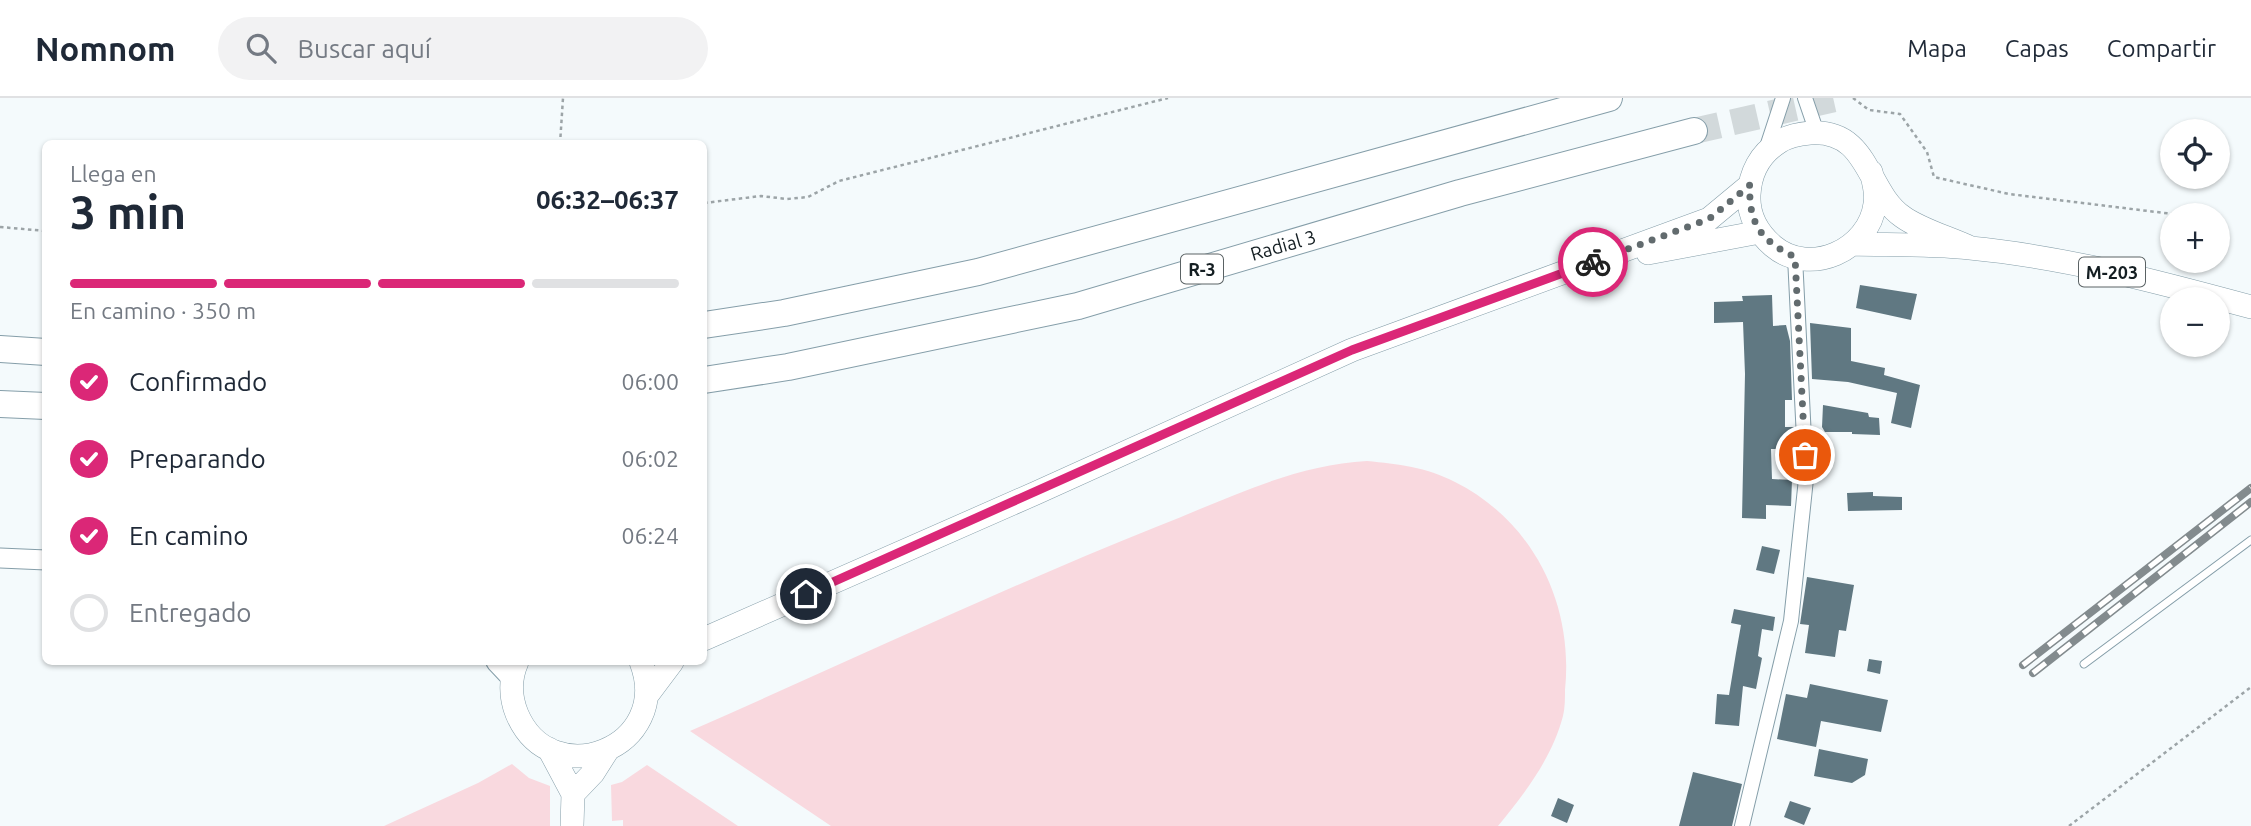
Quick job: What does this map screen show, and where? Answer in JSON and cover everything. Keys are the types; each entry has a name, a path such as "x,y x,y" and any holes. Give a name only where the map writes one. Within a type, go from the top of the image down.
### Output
{"highway":[{"path":"707,325 784,313 978,272 1609,98"},
{"name":"Radial 3","path":"707,380 788,367 1078,306 1460,193 1695,131"},
{"path":"0,349 42,352"},
{"path":"0,404 42,406"}],"main road":[{"path":"1795,257 1775,248 1760,232 1752,218 1750,185 1753,173 1766,153 1781,141 1798,134 1817,133"},
{"name":"M-203","path":"1817,133 1835,136 1850,145 1862,157 1886,201 1903,217 1971,248"},
{"path":"1853,244 1864,233 1872,219 1875,188 1871,173"},
{"path":"707,638 1352,350 1709,219 1750,185"},
{"path":"1553,277 1641,254 1760,232"},
{"name":"M-203","path":"1795,257 1816,259 1836,255 1853,244 1971,248 2081,265 2175,286 2251,307"},
{"path":"515,670 513,700 520,721 532,737 549,749 568,755 588,756 607,751 635,728 644,712 648,694 642,665"},
{"path":"648,694 669,665"},
{"path":"549,749 573,794 572,826"},
{"path":"573,794 593,774 607,751"}],"street":[{"path":"1766,153 1783,98"},
{"path":"1805,98 1817,133"},
{"path":"1742,826 1791,621 1806,479 1795,257"},
{"path":"0,558 42,560"}],"lane":[{"path":"2084,664 2251,540"}],"path":[{"path":"560,140 563,98"},
{"path":"707,203 761,195 787,199 808,197 839,181 1168,98"},
{"path":"1853,98 1869,110 1900,114 1927,152 1934,177 2009,194 2160,212"},
{"path":"0,227 42,231"},
{"path":"2068,826 2251,687"}],"shaded area":[{"path":"1367,461 1401,465 1433,473 1455,482 1482,499 1506,519 1526,542 1543,568 1555,597 1563,627 1566,658 1563,716 1545,761 1498,826 831,826 690,731 1039,576 1233,495 1312,469"},
{"path":"512,764 529,778 550,786 550,826 384,826 478,783"},
{"path":"647,765 738,826 623,826 623,820 612,821 611,785 622,782"}],"building":[{"path":"1860,285 1917,294 1911,320 1856,308"},
{"path":"1772,295 1773,326 1786,325 1790,341 1792,400 1785,400 1785,427 1794,427 1793,449 1771,449 1772,479 1792,480 1791,506 1766,505 1766,519 1742,518 1745,374 1743,322 1714,323 1714,302 1743,301 1742,296"},
{"path":"1810,323 1851,328 1851,361 1885,368 1884,375 1920,385 1911,428 1891,423 1897,393 1848,382 1812,379"},
{"path":"1823,405 1868,413 1869,417 1879,418 1880,435 1825,432 1822,427"},
{"path":"1873,492 1873,496 1902,497 1902,510 1848,511 1847,493"},
{"path":"1762,546 1780,550 1774,574 1756,570"},
{"path":"1807,577 1854,585 1846,631 1839,630 1835,657 1805,653 1809,625 1800,624"},
{"path":"1734,609 1775,617 1773,631 1762,629 1758,656 1762,658 1756,689 1743,686 1739,726 1715,724 1717,694 1729,695 1741,625 1731,623"},
{"path":"1869,659 1882,661 1880,674 1867,671"},
{"path":"1810,684 1888,700 1881,732 1821,721 1816,747 1777,739 1786,694 1807,698"},
{"path":"1819,749 1868,759 1865,775 1852,783 1814,776"},
{"path":"1693,772 1742,784 1732,826 1679,826"},
{"path":"1558,798 1574,805 1567,823 1551,816"},
{"path":"1790,801 1811,808 1804,825 1784,817"}],"tunnel":[{"path":"1694,131 1839,98"}],"railway":[{"path":"2023,665 2251,488"},
{"path":"2033,673 2251,502"}],"way so far":[{"path":"1593,262 1709,219 1750,185 1752,218 1760,232 1775,248 1795,257 1805,455"}],"route":[{"path":"806,594 1352,350 1593,262"}]}
